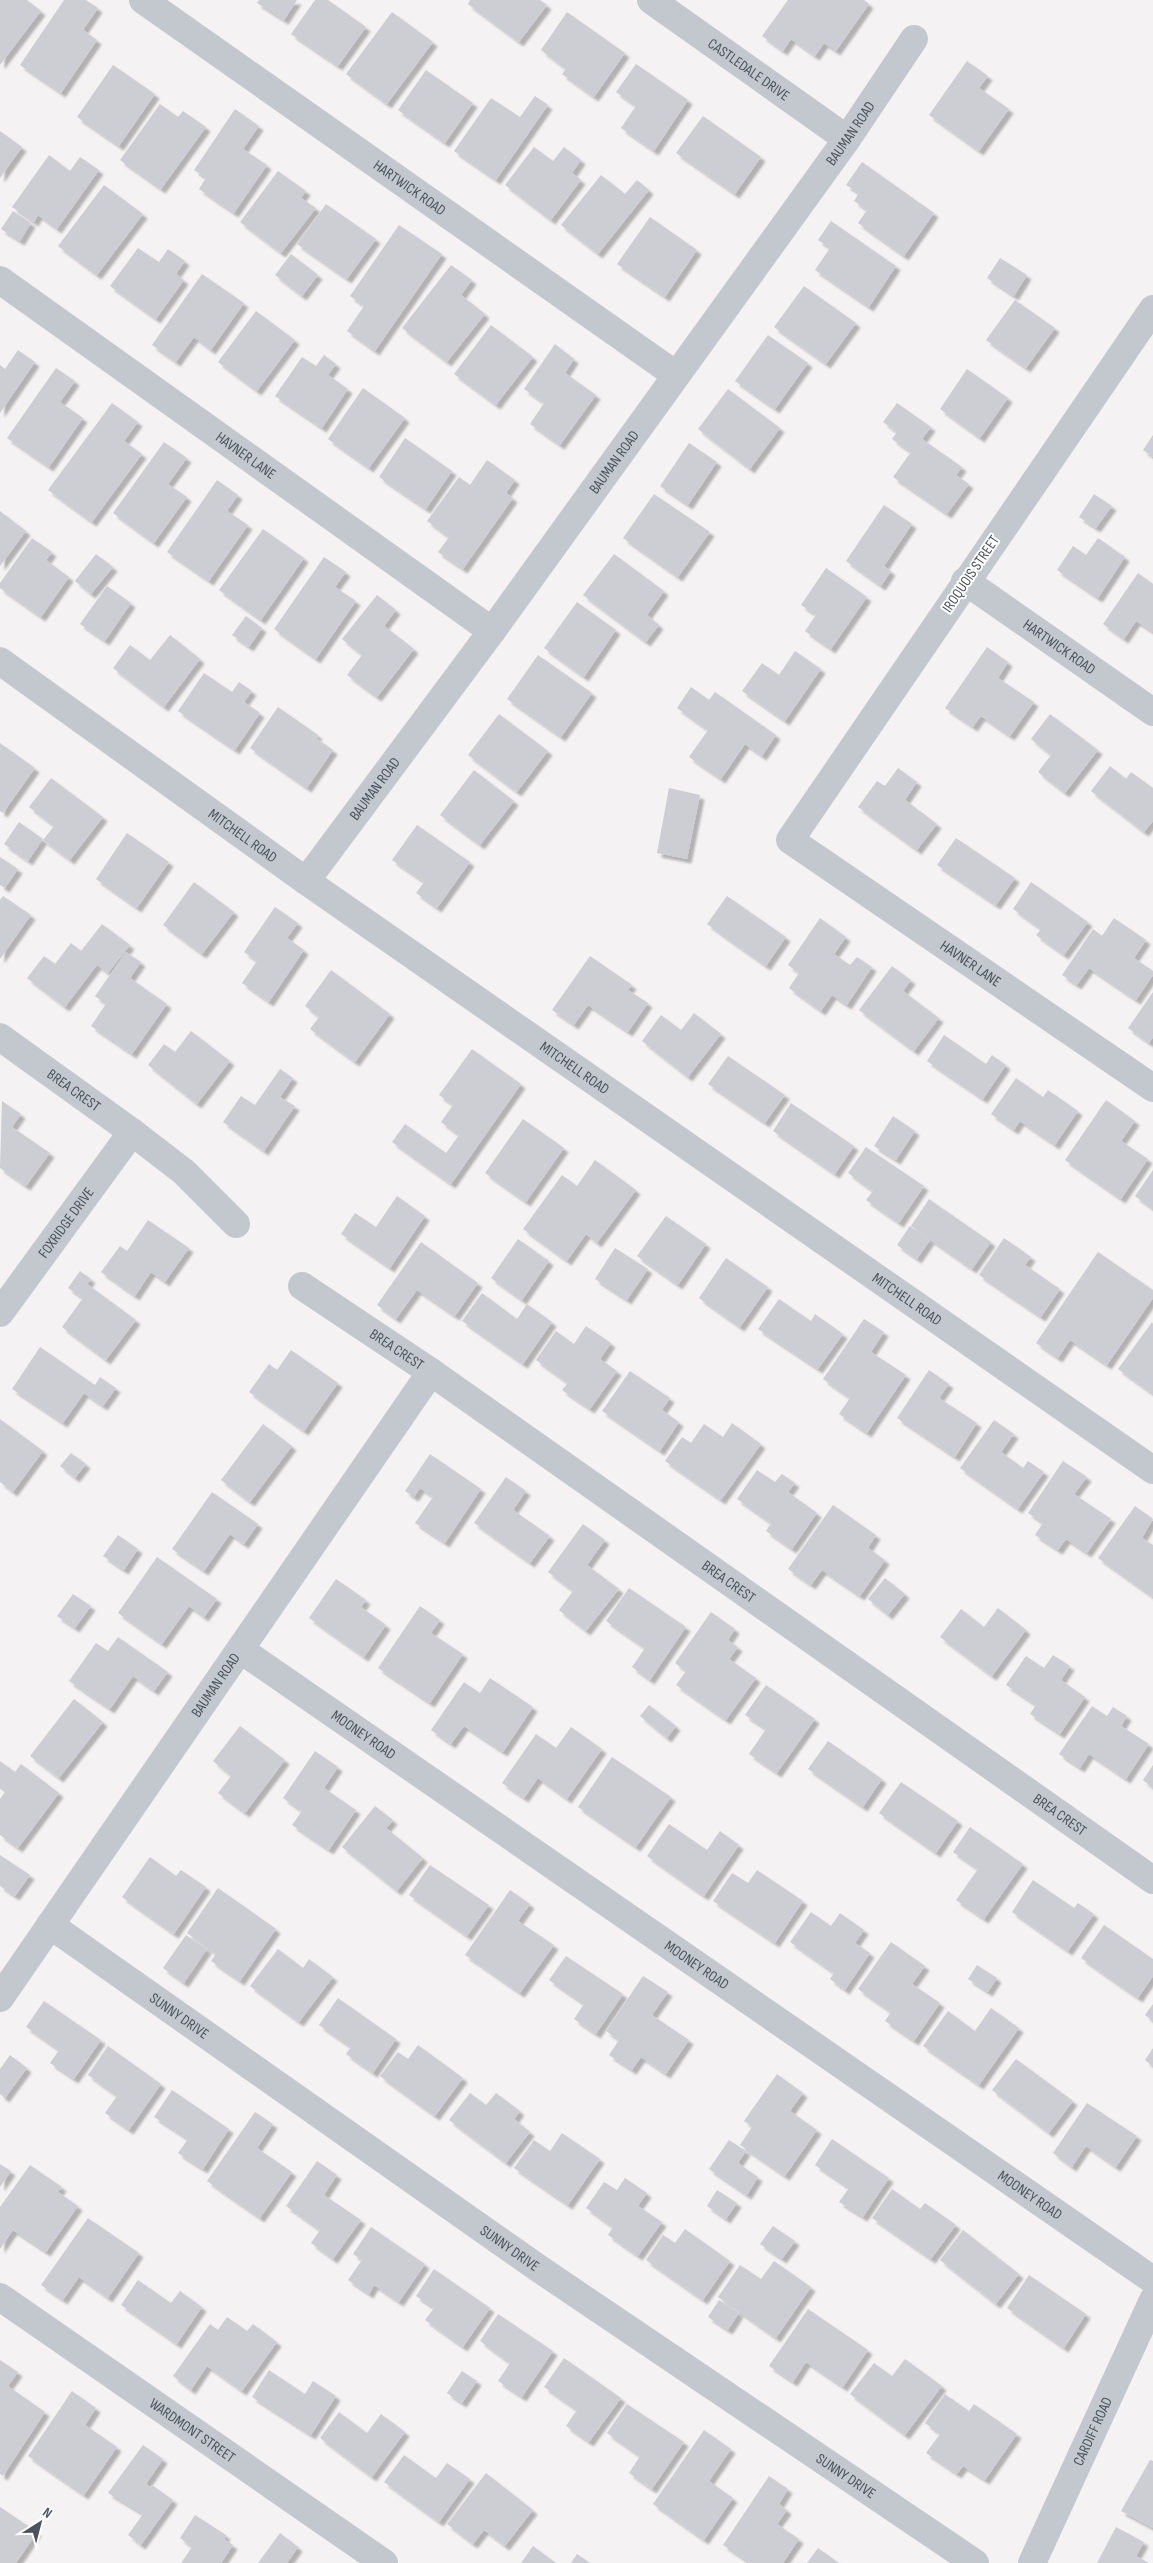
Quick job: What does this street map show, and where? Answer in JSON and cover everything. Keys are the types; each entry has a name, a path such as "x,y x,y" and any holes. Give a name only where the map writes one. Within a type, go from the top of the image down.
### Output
{"street":[{"name":"HARTWICK ROAD","path":"143,0 676,375"},
{"name":"CASTLEDALE DRIVE","path":"651,0 847,139"},
{"name":"BAUMAN ROAD","path":"306,881 492,631 847,139 914,39"},
{"name":"HAVNER LANE","path":"0,280 492,631"},
{"name":"IROQUOIS STREET","path":"790,840 966,581 1149,324"},
{"name":"HARTWICK ROAD","path":"966,581 1153,712"},
{"name":"MITCHELL ROAD","path":"0,662 306,881 1153,1470"},
{"name":"HAVNER LANE","path":"790,840 1153,1088"},
{"name":"BREA CREST","path":"0,1037 184,1172 236,1224"},
{"name":"FOXRIDGE DRIVE","path":"0,1313 132,1132"},
{"name":"BREA CREST","path":"302,1286 431,1372 1153,1880"},
{"name":"BAUMAN ROAD","path":"0,1998 431,1372"},
{"name":"MOONEY ROAD","path":"241,1650 1153,2280"},
{"name":"SUNNY DRIVE","path":"50,1925 538,2268 975,2563"},
{"name":"WARDMONT STREET","path":"0,2297 384,2563"},
{"name":"CARDIFF ROAD","path":"1032,2563 1153,2300"}],"building":[{"path":"0,0 27,0 41,11 0,65"},
{"path":"64,0 86,0 98,8 83,30 97,40 61,93 20,65"},
{"path":"259,0 297,0 284,20 257,3"},
{"path":"315,0 328,0 366,27 338,66 291,34"},
{"path":"470,0 540,0 547,5 519,42 468,4"},
{"path":"788,0 864,0 869,4 836,51 824,43 815,56 791,39 783,51 762,36"},
{"path":"392,12 433,42 387,104 346,74"},
{"path":"567,12 625,53 594,97 562,74 566,69 541,50"},
{"path":"967,61 988,76 979,88 1009,109 979,151 929,115"},
{"path":"636,64 688,100 654,151 621,128 636,106 616,92"},
{"path":"113,65 155,94 119,146 77,117"},
{"path":"426,70 473,103 445,143 398,110"},
{"path":"535,96 548,105 496,180 454,151 491,98 520,117"},
{"path":"160,104 178,117 183,111 206,127 161,189 120,160"},
{"path":"235,109 259,126 243,149 267,165 234,213 199,189 206,178 194,170"},
{"path":"703,116 761,157 735,194 676,153"},
{"path":"0,131 22,147 0,178"},
{"path":"534,147 553,161 564,147 581,160 572,173 581,180 551,220 505,185"},
{"path":"49,155 70,171 80,157 99,170 57,229 38,215 34,222 12,207"},
{"path":"862,162 934,213 904,256 858,223 867,210 854,201 859,193 846,185"},
{"path":"278,171 306,191 301,198 316,208 281,253 240,222"},
{"path":"601,175 625,194 637,180 649,190 598,254 561,225"},
{"path":"104,185 143,214 97,275 58,246"},
{"path":"326,204 376,239 347,279 297,244"},
{"path":"13,211 31,223 20,241 1,229"},
{"path":"650,217 697,250 665,297 617,264"},
{"path":"831,221 896,266 869,307 815,270 830,248 818,240"},
{"path":"399,225 442,254 375,351 347,331 364,306 350,296"},
{"path":"138,248 159,262 168,249 185,261 176,274 184,280 156,319 110,286"},
{"path":"291,254 318,275 302,296 275,275"},
{"path":"1000,258 1027,275 1014,296 987,278"},
{"path":"451,265 472,280 461,295 485,314 447,362 402,328"},
{"path":"202,274 244,303 211,350 194,337 176,362 152,345"},
{"path":"804,286 856,323 826,364 774,327"},
{"path":"1015,300 1055,328 1026,368 986,340"},
{"path":"256,311 295,340 257,391 218,362"},
{"path":"491,325 533,357 496,405 454,374"},
{"path":"768,335 808,363 775,409 735,381"},
{"path":"555,344 574,359 565,373 596,395 560,445 530,424 544,403 524,389"},
{"path":"18,350 35,362 0,413 0,365 5,369"},
{"path":"324,355 336,364 328,375 348,389 322,428 275,396 302,357 316,366"},
{"path":"56,368 75,381 60,402 83,418 49,467 7,438"},
{"path":"967,369 1008,398 980,438 940,409"},
{"path":"363,388 405,418 369,468 328,439"},
{"path":"728,389 780,428 750,469 698,429"},
{"path":"112,403 138,422 124,441 142,454 92,522 48,490"},
{"path":"897,403 931,427 922,439 962,467 956,475 969,484 947,514 893,477 911,452 892,439 897,432 883,422"},
{"path":"1153,435 1153,457 1143,450"},
{"path":"405,438 452,471 426,509 379,477"},
{"path":"164,442 187,458 168,484 187,497 154,543 113,513"},
{"path":"689,443 717,462 688,505 660,486"},
{"path":"487,460 515,480 506,493 513,498 463,569 438,552 449,537 427,521 459,477 470,485"},
{"path":"217,480 238,495 227,511 248,525 209,581 167,552"},
{"path":"654,494 710,532 678,577 623,538"},
{"path":"1094,494 1112,506 1096,528 1079,517"},
{"path":"884,505 912,524 884,566 891,571 881,586 846,561"},
{"path":"0,511 26,531 0,566"},
{"path":"263,529 304,558 261,620 219,590"},
{"path":"32,538 52,552 46,560 69,577 41,617 0,588 0,583"},
{"path":"1098,538 1125,557 1098,598 1057,570 1073,546 1086,555"},
{"path":"96,554 113,567 91,594 75,581"},
{"path":"614,554 664,591 647,615 659,625 646,642 583,595"},
{"path":"324,557 346,572 335,587 356,601 316,659 274,629"},
{"path":"826,568 867,597 831,649 805,631 816,615 801,605"},
{"path":"1138,573 1153,584 1153,632 1136,621 1124,639 1103,624"},
{"path":"107,586 131,603 105,641 80,624"},
{"path":"377,595 396,610 384,626 414,649 377,697 347,675 362,655 342,639"},
{"path":"577,602 616,630 584,677 544,648"},
{"path":"246,616 262,628 249,647 232,635"},
{"path":"170,635 200,659 164,707 113,668 130,645 150,660"},
{"path":"987,647 1008,662 998,678 1034,702 1010,736 981,716 973,727 945,708"},
{"path":"795,651 821,669 785,721 742,691 762,663 779,675"},
{"path":"538,655 592,693 561,737 507,699"},
{"path":"204,673 232,692 239,682 252,691 244,702 260,713 235,750 178,711"},
{"path":"691,687 709,700 715,692 776,735 762,756 745,744 721,779 689,757 708,730 677,708"},
{"path":"278,707 318,735 316,738 333,750 307,788 250,748"},
{"path":"499,714 548,751 517,792 468,755"},
{"path":"1050,714 1098,750 1065,793 1038,772 1051,755 1031,739"},
{"path":"0,743 35,768 3,813 0,811"},
{"path":"1110,766 1126,779 1131,772 1153,788 1153,821 1144,832 1091,791"},
{"path":"898,768 917,782 905,800 937,824 917,850 858,807 877,781 885,786"},
{"path":"474,770 514,801 480,845 440,815"},
{"path":"51,778 103,817 70,860 43,840 54,826 29,807"},
{"path":"669,788 700,795 687,859 657,853"},
{"path":"19,822 43,839 28,861 4,844"},
{"path":"417,825 470,862 437,908 416,893 424,882 392,860"},
{"path":"127,833 169,862 137,908 96,879"},
{"path":"956,838 1015,878 996,905 937,865"},
{"path":"0,857 18,869 5,888 0,885"},
{"path":"194,882 234,912 202,954 163,925"},
{"path":"1031,882 1088,922 1064,955 1036,935 1041,929 1013,909"},
{"path":"3,896 31,915 0,959 0,900"},
{"path":"727,896 786,937 766,966 707,924"},
{"path":"275,907 298,923 287,938 304,950 269,1002 242,983 257,961 244,952"},
{"path":"820,918 846,937 834,954 850,965 857,957 872,967 847,1005 832,995 821,1011 789,988 799,973 788,965"},
{"path":"1114,918 1146,940 1134,958 1153,971 1153,975 1136,1000 1089,968 1077,985 1062,975 1093,929 1102,936"},
{"path":"102,924 130,945 108,973 97,965 65,1007 27,978 44,956 55,964 71,943 81,951"},
{"path":"126,952 141,962 130,978 167,1004 132,1054 91,1026 106,1004 95,996"},
{"path":"590,956 632,985 628,990 648,1003 628,1032 588,1005 574,1025 552,1010"},
{"path":"892,966 911,980 903,991 939,1018 914,1051 859,1010"},
{"path":"331,970 390,1014 355,1062 310,1029 319,1017 305,1006"},
{"path":"1153,992 1153,1037 1149,1043 1128,1028"},
{"path":"694,1013 721,1034 688,1077 642,1041 661,1015 681,1030"},
{"path":"191,1031 230,1061 197,1104 148,1065 164,1044 175,1052"},
{"path":"944,1035 986,1064 992,1055 1006,1065 983,1099 927,1061"},
{"path":"472,1049 521,1084 451,1184 392,1142 405,1124 446,1153 459,1135 441,1122 453,1105 439,1095"},
{"path":"728,1056 785,1095 765,1123 708,1084"},
{"path":"280,1069 293,1078 280,1097 295,1106 264,1151 223,1122 241,1096 255,1105"},
{"path":"1016,1078 1043,1097 1048,1090 1078,1111 1055,1145 1020,1121 1014,1130 991,1114"},
{"path":"1106,1100 1135,1121 1121,1141 1148,1159 1121,1199 1065,1160"},
{"path":"2,1101 21,1114 12,1127 50,1153 26,1186 0,1168"},
{"path":"791,1103 854,1146 835,1174 773,1131"},
{"path":"893,1116 915,1131 896,1160 874,1146"},
{"path":"523,1119 564,1148 526,1202 485,1173"},
{"path":"866,1147 924,1186 899,1223 866,1200 873,1191 848,1173"},
{"path":"595,1160 636,1190 597,1243 586,1234 567,1261 523,1229 562,1175 577,1186"},
{"path":"1153,1170 1153,1209 1135,1196"},
{"path":"397,1196 425,1216 390,1268 341,1234 355,1213 376,1227"},
{"path":"929,1199 991,1242 972,1269 911,1226"},
{"path":"666,1216 706,1244 678,1285 637,1256"},
{"path":"148,1220 189,1248 165,1282 151,1272 135,1296 101,1272 120,1246 127,1251"},
{"path":"910,1226 930,1240 917,1259 897,1245"},
{"path":"1004,1238 1031,1257 1025,1265 1060,1289 1041,1317 979,1275"},
{"path":"518,1239 549,1261 522,1300 491,1278"},
{"path":"421,1242 478,1283 455,1316 417,1290 396,1319 377,1305"},
{"path":"615,1248 648,1269 627,1300 595,1279"},
{"path":"1098,1252 1153,1290 1153,1298 1107,1365 1070,1340 1058,1358 1036,1343"},
{"path":"726,1258 768,1287 740,1327 699,1298"},
{"path":"80,1271 91,1279 87,1284 136,1320 106,1360 62,1327 83,1298 68,1288"},
{"path":"482,1293 517,1319 527,1304 552,1322 523,1364 462,1321"},
{"path":"779,1299 811,1321 815,1314 843,1334 818,1369 758,1329"},
{"path":"864,1319 884,1332 871,1352 906,1375 867,1433 839,1414 850,1398 823,1379"},
{"path":"1152,1322 1153,1324 1153,1394 1118,1369"},
{"path":"586,1326 611,1343 600,1359 617,1371 590,1409 562,1390 568,1383 536,1360 556,1331 574,1344"},
{"path":"40,1347 95,1385 100,1377 116,1388 103,1406 84,1393 63,1423 12,1389"},
{"path":"291,1350 338,1383 304,1431 249,1392 269,1364 277,1370"},
{"path":"929,1370 949,1384 939,1398 977,1423 955,1457 897,1418"},
{"path":"630,1371 670,1398 662,1410 679,1422 660,1451 602,1411"},
{"path":"0,1419 43,1451 13,1492 0,1482"},
{"path":"994,1420 1014,1434 1001,1452 1023,1468 1028,1461 1044,1472 1018,1509 960,1468"},
{"path":"732,1423 761,1444 721,1500 665,1461 682,1437 691,1443 704,1424 723,1437"},
{"path":"263,1424 292,1446 250,1502 221,1480"},
{"path":"71,1453 86,1464 75,1478 60,1466"},
{"path":"430,1454 481,1489 445,1543 415,1523 433,1497 420,1488 414,1497 405,1491"},
{"path":"1063,1461 1087,1477 1074,1494 1111,1519 1087,1553 1066,1539 1058,1550 1035,1535 1043,1523 1028,1513"},
{"path":"757,1470 775,1482 782,1474 795,1483 788,1492 817,1513 792,1549 766,1531 771,1523 737,1499"},
{"path":"506,1477 526,1491 513,1510 550,1536 530,1563 474,1523"},
{"path":"212,1492 258,1524 244,1544 230,1534 204,1571 172,1549"},
{"path":"833,1505 876,1535 868,1548 885,1560 860,1596 822,1570 811,1585 788,1569"},
{"path":"1135,1506 1153,1519 1142,1538 1153,1545 1153,1597 1098,1558"},
{"path":"583,1524 605,1540 587,1565 619,1589 586,1631 559,1610 573,1591 548,1572"},
{"path":"118,1535 138,1549 124,1570 103,1556"},
{"path":"157,1557 217,1599 204,1617 189,1606 162,1644 118,1613"},
{"path":"885,1578 905,1594 888,1615 868,1599"},
{"path":"336,1579 366,1600 361,1607 386,1625 364,1657 309,1618"},
{"path":"629,1588 686,1627 650,1680 632,1667 645,1648 606,1621"},
{"path":"73,1594 91,1606 75,1628 57,1616"},
{"path":"420,1606 440,1620 431,1633 463,1654 430,1703 378,1668"},
{"path":"998,1608 1026,1630 992,1676 940,1637 961,1609 984,1627"},
{"path":"711,1612 735,1629 728,1640 738,1647 729,1659 756,1678 726,1720 676,1685 686,1671 675,1663"},
{"path":"118,1637 168,1672 154,1691 133,1676 110,1709 69,1681 96,1643 108,1651"},
{"path":"1053,1655 1070,1666 1061,1680 1085,1697 1060,1734 1030,1714 1036,1705 1006,1685 1026,1656 1044,1668"},
{"path":"490,1678 533,1707 503,1752 464,1726 451,1744 431,1730 464,1682 480,1693"},
{"path":"766,1685 815,1719 777,1773 749,1754 766,1729 745,1715"},
{"path":"74,1699 103,1722 59,1778 30,1756"},
{"path":"649,1705 676,1726 667,1738 640,1716"},
{"path":"1092,1706 1107,1716 1113,1707 1127,1716 1121,1726 1149,1744 1126,1779 1089,1754 1080,1768 1059,1754"},
{"path":"240,1726 285,1760 245,1813 218,1793 231,1776 213,1761"},
{"path":"571,1727 602,1749 567,1799 538,1778 524,1798 502,1783 536,1734 556,1748"},
{"path":"828,1741 882,1779 863,1807 808,1769"},
{"path":"315,1751 338,1767 324,1788 356,1810 329,1850 292,1825 302,1811 283,1798"},
{"path":"612,1757 671,1797 636,1847 578,1807"},
{"path":"0,1761 15,1772 21,1764 59,1793 18,1848 0,1835 0,1799 5,1792 0,1789"},
{"path":"1153,1765 1153,1788 1143,1780"},
{"path":"901,1782 958,1821 936,1853 879,1813"},
{"path":"375,1806 393,1820 386,1828 423,1858 397,1891 342,1847"},
{"path":"669,1824 707,1850 720,1831 739,1845 704,1896 647,1856"},
{"path":"970,1827 1023,1864 984,1919 956,1900 978,1869 953,1852"},
{"path":"0,1855 30,1875 15,1896 0,1886"},
{"path":"150,1857 176,1876 181,1870 206,1887 174,1934 122,1897"},
{"path":"430,1865 489,1905 467,1936 409,1895"},
{"path":"757,1870 803,1901 775,1943 713,1901 732,1873 748,1883"},
{"path":"1033,1880 1074,1908 1078,1903 1094,1914 1068,1951 1012,1912"},
{"path":"218,1888 276,1929 240,1981 211,1961 216,1954 187,1933"},
{"path":"510,1890 530,1904 518,1921 554,1945 520,1993 465,1955"},
{"path":"811,1912 831,1926 840,1913 864,1930 855,1943 870,1953 845,1990 830,1979 834,1973 790,1942"},
{"path":"1104,1925 1153,1959 1153,1976 1138,1998 1081,1958"},
{"path":"186,1935 207,1949 184,1983 163,1968"},
{"path":"891,1942 925,1966 912,1984 940,2003 914,2041 885,2021 891,2012 858,1989"},
{"path":"278,1949 303,1968 309,1959 333,1977 299,2022 250,1986"},
{"path":"566,1956 623,1994 596,2034 574,2019 584,2004 549,1980"},
{"path":"977,1965 997,1978 988,1992 968,1979"},
{"path":"643,1976 668,1992 652,2015 689,2040 666,2074 641,2057 632,2070 609,2055 619,2040 606,2031"},
{"path":"338,1998 396,2039 373,2073 346,2054 351,2047 319,2025"},
{"path":"44,2001 101,2040 74,2079 50,2063 59,2050 26,2027"},
{"path":"1153,2004 1153,2021 1145,2015"},
{"path":"991,2008 1019,2028 979,2085 923,2046 948,2011 975,2031"},
{"path":"418,2045 463,2078 435,2116 380,2076 398,2052 408,2059"},
{"path":"108,2046 161,2084 129,2130 105,2113 117,2096 88,2075"},
{"path":"1153,2048 1153,2066 1145,2060"},
{"path":"10,2055 27,2068 5,2098 0,2094 0,2069"},
{"path":"1016,2059 1073,2101 1049,2133 992,2090"},
{"path":"777,2074 803,2093 790,2111 817,2130 785,2176 740,2145 752,2127 744,2121"},
{"path":"172,2090 229,2129 203,2169 178,2153 188,2139 154,2117"},
{"path":"470,2093 486,2105 496,2093 520,2111 514,2119 530,2132 506,2163 449,2120"},
{"path":"1087,2103 1137,2136 1116,2167 1086,2146 1072,2167 1053,2153"},
{"path":"255,2112 273,2124 257,2148 292,2172 260,2218 207,2181"},
{"path":"562,2133 600,2159 568,2205 514,2168 534,2140 550,2151"},
{"path":"832,2139 889,2178 863,2217 839,2202 849,2188 815,2165"},
{"path":"729,2140 746,2151 738,2163 758,2177 747,2195 709,2169"},
{"path":"317,2161 337,2175 324,2195 361,2220 333,2259 311,2243 320,2230 286,2206"},
{"path":"0,2164 11,2171 0,2187"},
{"path":"30,2165 62,2187 58,2192 78,2206 46,2252 13,2230 0,2249 0,2207"},
{"path":"625,2178 647,2193 638,2206 662,2222 638,2256 608,2235 613,2227 586,2208 604,2182 617,2190"},
{"path":"892,2189 920,2209 925,2203 956,2225 931,2259 872,2218"},
{"path":"717,2190 737,2203 726,2219 707,2206"},
{"path":"88,2218 139,2253 108,2298 79,2277 63,2300 41,2285"},
{"path":"773,2226 795,2241 782,2259 760,2244"},
{"path":"371,2227 425,2264 399,2302 374,2285 369,2294 348,2280 362,2260 353,2254"},
{"path":"685,2229 730,2261 703,2300 646,2260 663,2235 675,2243"},
{"path":"963,2230 1019,2274 996,2304 940,2260"},
{"path":"774,2261 811,2287 776,2338 718,2297 740,2265 761,2279"},
{"path":"434,2269 490,2308 463,2347 425,2320 434,2308 416,2296"},
{"path":"1029,2275 1086,2314 1064,2348 1007,2308"},
{"path":"138,2280 171,2303 180,2291 202,2307 177,2344 121,2305"},
{"path":"719,2300 739,2313 728,2330 708,2317"},
{"path":"808,2309 868,2350 843,2387 806,2362 793,2382 769,2366"},
{"path":"498,2314 553,2351 522,2397 498,2381 510,2363 480,2341"},
{"path":"227,2317 247,2331 253,2324 277,2342 242,2391 207,2366 191,2390 173,2376 210,2324 218,2330"},
{"path":"564,2358 621,2398 589,2442 566,2426 577,2410 544,2387"},
{"path":"905,2359 942,2386 905,2435 850,2394 874,2363 892,2376"},
{"path":"0,2360 18,2372 8,2386 45,2412 3,2476 0,2474"},
{"path":"269,2370 305,2394 313,2381 336,2396 311,2435 252,2397"},
{"path":"462,2371 477,2381 462,2403 447,2393"},
{"path":"72,2391 96,2408 85,2425 117,2447 84,2495 28,2456"},
{"path":"945,2394 969,2411 974,2404 1017,2434 985,2480 963,2466 957,2474 926,2453 940,2434 925,2423"},
{"path":"627,2404 684,2442 652,2489 629,2473 640,2456 607,2433"},
{"path":"339,2412 367,2433 381,2414 405,2432 372,2477 320,2438"},
{"path":"704,2430 731,2449 709,2481 733,2498 704,2540 653,2504"},
{"path":"143,2445 163,2459 146,2484 150,2487 152,2485 173,2500 141,2545 128,2535 143,2514 108,2493"},
{"path":"404,2455 436,2478 447,2463 470,2479 439,2522 384,2482"},
{"path":"1150,2460 1153,2461 1153,2528 1121,2511"},
{"path":"486,2473 533,2510 505,2546 484,2530 473,2544 447,2524"},
{"path":"769,2476 788,2489 779,2504 787,2510 777,2524 799,2539 783,2563 750,2563 723,2545"},
{"path":"0,2507 37,2532 16,2563 0,2563"},
{"path":"195,2515 226,2535 224,2539 233,2545 221,2563 181,2563 192,2547 180,2538"},
{"path":"1116,2527 1144,2542 1136,2556 1149,2563 1097,2563"},
{"path":"280,2533 298,2547 287,2563 258,2563"},
{"path":"533,2546 556,2563 521,2563"},
{"path":"818,2548 839,2563 807,2563"},
{"path":"577,2554 590,2563 571,2563"}]}
